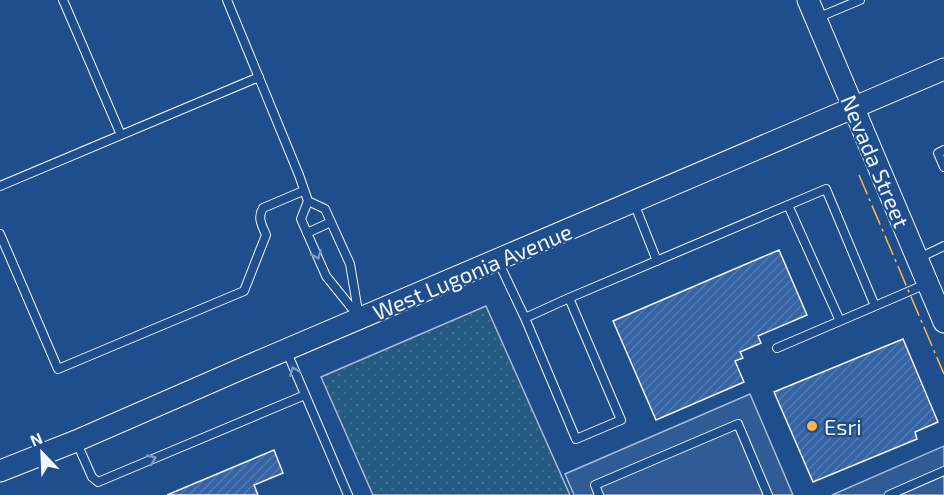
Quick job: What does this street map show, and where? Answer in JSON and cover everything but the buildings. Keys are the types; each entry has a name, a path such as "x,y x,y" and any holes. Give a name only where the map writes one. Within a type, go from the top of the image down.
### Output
{"street":[{"name":"Nevada Street","path":"812,9 944,322"},
{"name":"West Lugonia Avenue","path":"0,471 76,441 944,69"}],"lane":[{"path":"63,0 121,135"},
{"path":"227,0 299,175 303,191 308,201 325,209 350,264 360,319"},
{"path":"812,9 860,0"},
{"path":"0,186 259,77"},
{"path":"944,150 938,153 944,167"},
{"path":"525,318 826,189 876,306"},
{"path":"0,234 58,369 244,291 266,235 259,214 263,208 303,191"},
{"path":"308,201 301,219 307,233 326,276 360,319"},
{"path":"633,202 657,261"},
{"path":"788,205 840,321"},
{"path":"307,233 331,222"},
{"path":"917,259 944,246"},
{"path":"497,260 525,318 576,439 621,420 569,298"},
{"path":"777,348 928,283"},
{"path":"286,350 348,495"},
{"path":"76,441 92,477 98,482 305,395"},
{"path":"599,495 595,485 738,424 768,495"},
{"path":"889,495 944,471"}],"shaded area":[{"path":"486,306 570,495 373,495 321,377"},
{"path":"750,394 793,495 574,495 565,474"},
{"path":"944,446 944,495 832,495"}],"power":[{"path":"859,175 944,374"}],"place":[{"name":"Esri","path":"812,426"}]}
